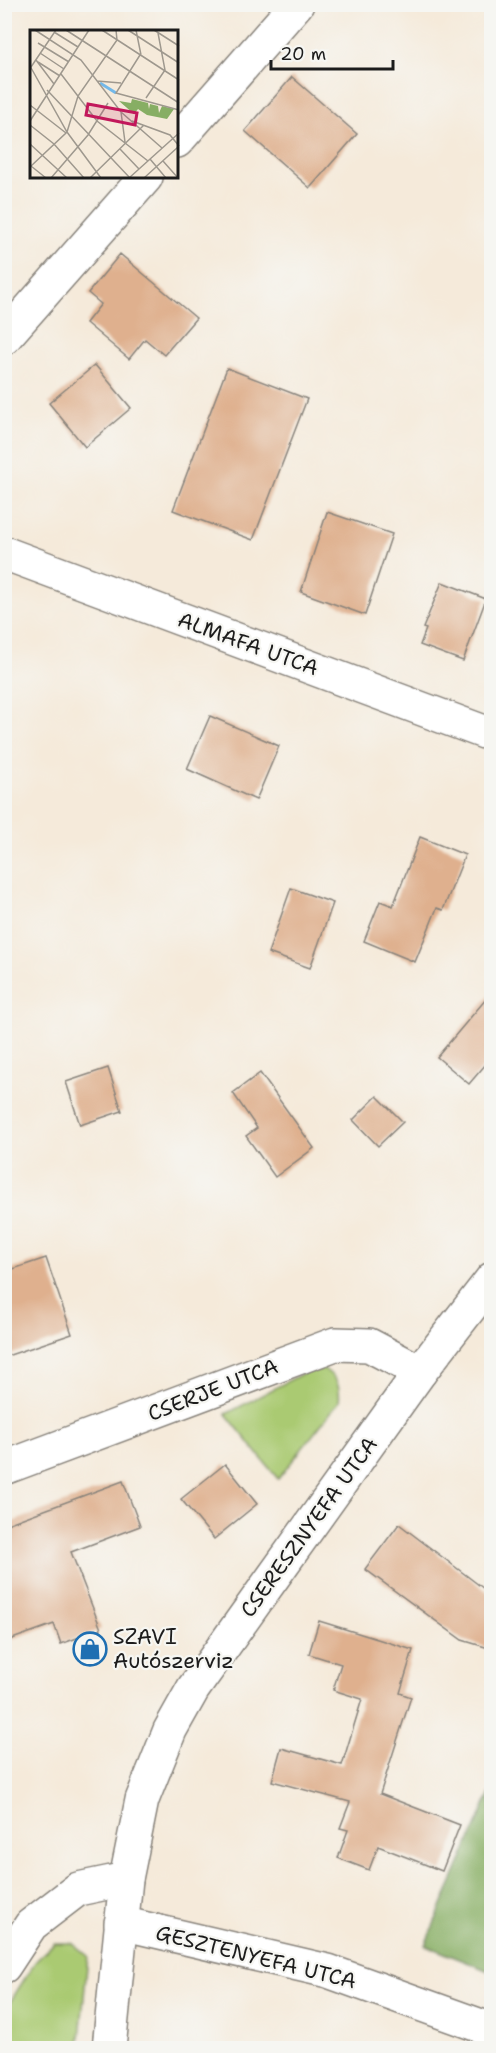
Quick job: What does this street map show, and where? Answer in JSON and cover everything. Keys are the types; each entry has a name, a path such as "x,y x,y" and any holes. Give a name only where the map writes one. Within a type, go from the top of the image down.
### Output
{"street":[{"path":"178,140 297,4"},
{"path":"4,338 145,178"},
{"name":"ALMAFA UTCA","path":"4,553 492,735"},
{"name":"CSERESZNYEFA UTCA","path":"109,2049 126,1879 142,1800 170,1730 193,1689 420,1372 492,1279"},
{"name":"CSERJE UTCA","path":"4,1468 335,1344 369,1345 420,1372"},
{"path":"4,1966 31,1925 78,1889 126,1879"},
{"name":"GESZTENYEFA UTCA","path":"121,1923 328,1971 492,2030"}],"green space":[{"path":"324,1369 337,1383 339,1402 278,1479 226,1414 305,1372"},
{"path":"491,1791 492,1972 425,1945"},
{"path":"54,1943 72,1943 88,1956 79,2048 5,2048 5,2010 37,1959"}],"building":[{"path":"292,77 357,134 310,188 245,131"},
{"path":"120,254 196,318 164,355 145,339 129,359 86,323 101,304 88,293"},
{"path":"95,365 131,408 85,447 49,403"},
{"path":"227,368 307,399 253,540 173,510"},
{"path":"327,512 392,534 365,615 301,592"},
{"path":"442,582 486,599 463,661 420,645 426,629 423,628"},
{"path":"210,716 279,746 256,800 187,769"},
{"path":"420,837 465,855 443,910 437,908 415,962 364,941 380,901 393,906"},
{"path":"291,888 333,903 310,968 268,953"},
{"path":"492,992 492,1057 469,1084 437,1057"},
{"path":"108,1068 122,1111 80,1125 66,1082"},
{"path":"260,1073 314,1148 275,1177 246,1136 257,1128 233,1093"},
{"path":"377,1096 403,1122 378,1146 353,1120"},
{"path":"46,1258 72,1334 4,1357 4,1272"},
{"path":"225,1464 257,1504 214,1539 181,1499"},
{"path":"123,1481 140,1526 71,1552 101,1629 61,1644 54,1624 4,1642 4,1525"},
{"path":"399,1524 492,1595 492,1649 462,1640 365,1569"},
{"path":"319,1621 413,1650 400,1693 411,1697 380,1794 460,1825 442,1871 378,1846 369,1870 338,1858 348,1830 340,1828 350,1802 272,1781 281,1748 342,1765 362,1699 333,1690 341,1664 309,1654"}],"place":[{"name":"SZAVI Autószerviz","path":"90,1649"}]}
